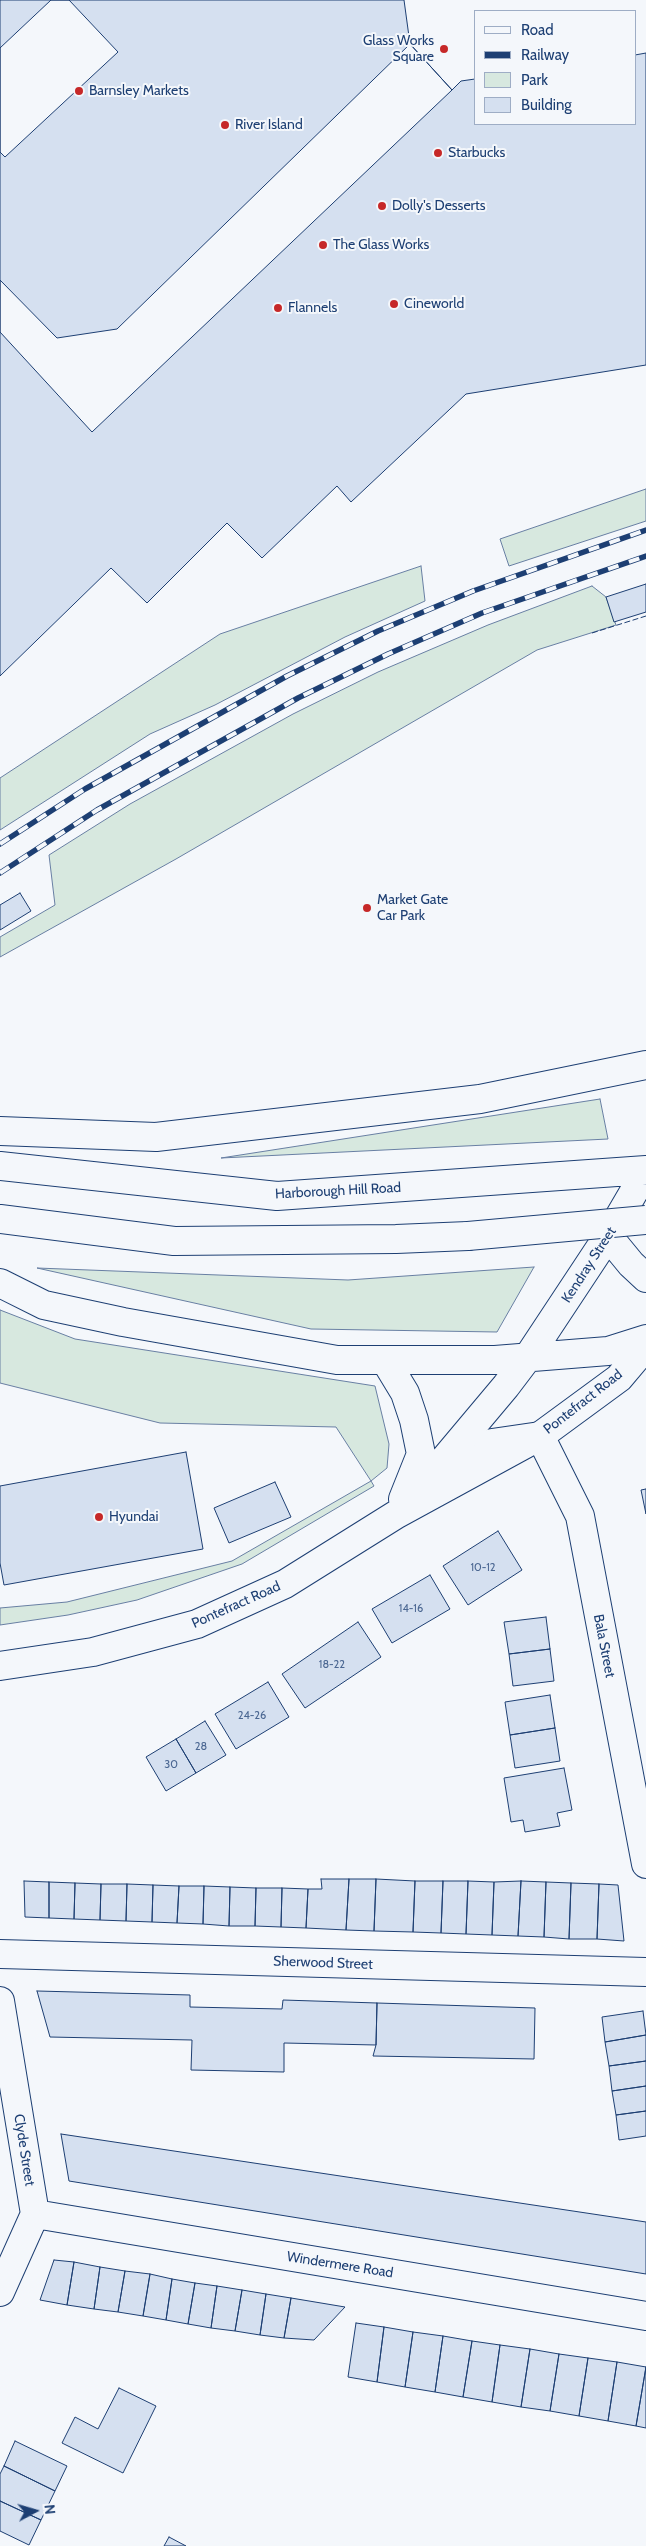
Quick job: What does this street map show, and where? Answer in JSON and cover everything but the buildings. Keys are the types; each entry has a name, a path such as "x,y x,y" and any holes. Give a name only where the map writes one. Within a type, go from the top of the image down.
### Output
{"main road":[{"path":"0,1131 156,1138 480,1098 646,1065"},
{"name":"Harborough Hill Road","path":"0,1166 277,1196 646,1170"},
{"name":"Kendray Street","path":"528,1357 608,1236 646,1170"},
{"path":"0,1218 174,1241 396,1240 468,1236 646,1220"},
{"path":"608,1236 630,1264 646,1278"},
{"path":"0,1284 44,1305 123,1322 336,1360 496,1360 608,1351 646,1339"},
{"name":"Pontefract Road","path":"0,1666 93,1652 197,1624 285,1584 397,1514 540,1436 618,1378 646,1346"},
{"name":"Pontefract Road","path":"397,1514 430,1478 528,1357"},
{"path":"385,1360 405,1393 414,1420 421,1454 397,1514"},
{"name":"Pontefract Road","path":"430,1478 492,1443 540,1436"},
{"name":"Bala Street","path":"540,1436 580,1516 646,1864"},
{"name":"Sherwood Street","path":"0,1954 646,1972"},
{"name":"Clyde Street","path":"0,2001 35,2214"},
{"path":"0,2292 35,2214"},
{"name":"Windermere Road","path":"35,2214 646,2316"}],"green space":[{"path":"646,489 646,521 509,566 500,539"},
{"path":"421,566 425,601 345,637 215,705 150,734 0,830 0,778 220,634"},
{"path":"592,586 606,597 616,625 537,650 176,859 0,957 0,937 55,905 49,855 130,804 293,714 378,672 488,625"},
{"path":"600,1099 608,1139 221,1158"},
{"path":"534,1267 497,1332 311,1329 37,1268 348,1280"},
{"path":"0,1310 75,1339 375,1386 389,1444 387,1468 371,1481 336,1427 160,1423 0,1383"},
{"path":"371,1481 374,1486 242,1564 137,1600 68,1615 0,1625 0,1608 67,1602 232,1561"}],"railway":[{"path":"0,844 85,789 287,676 378,631 473,591 646,530"},
{"path":"0,873 97,810 298,698 388,654 482,613 646,556"}],"fence":[{"path":"592,633 646,616"}],"place":[{"name":"Glass Works Square","path":"444,49"},
{"name":"Barnsley Markets","path":"79,91"},
{"name":"River Island","path":"225,125"},
{"name":"Starbucks","path":"438,153"},
{"name":"Dolly's Desserts","path":"382,206"},
{"name":"The Glass Works","path":"323,245"},
{"name":"Cineworld","path":"394,304"},
{"name":"Flannels","path":"278,308"},
{"name":"Market Gate Car Park","path":"367,908"},
{"name":"Hyundai","path":"99,1517"}]}
